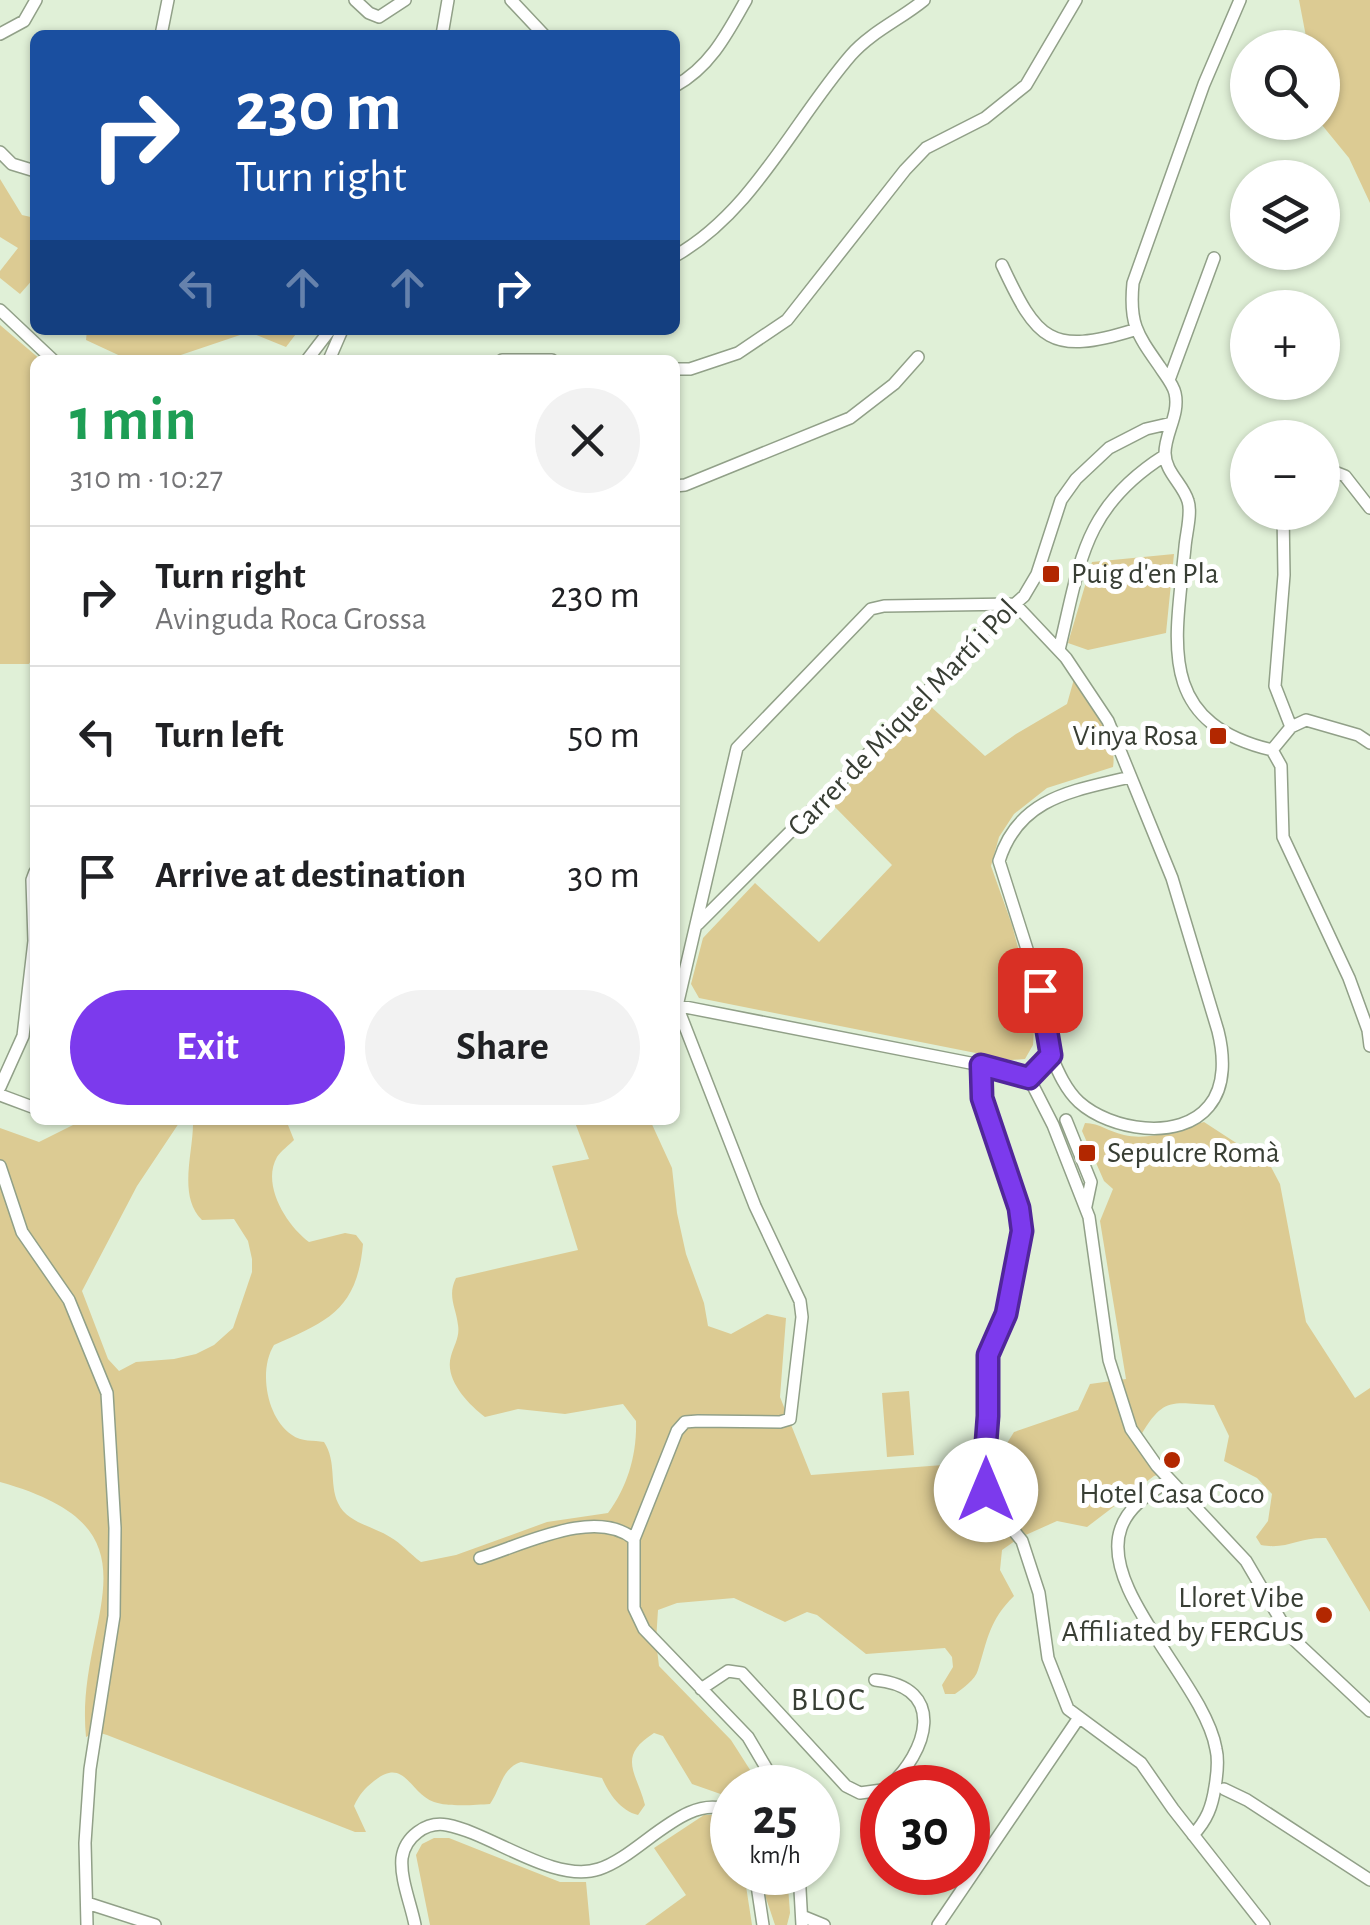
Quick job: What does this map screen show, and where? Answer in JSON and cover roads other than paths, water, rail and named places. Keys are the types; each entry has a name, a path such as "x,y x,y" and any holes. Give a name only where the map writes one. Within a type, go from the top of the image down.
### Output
{"street":[{"path":"0,34 24,21 36,0"},
{"path":"162,30 168,0"},
{"path":"355,0 380,17 405,0"},
{"path":"443,30 448,0"},
{"path":"511,0 539,30"},
{"path":"680,83 702,68 746,0"},
{"path":"680,253 702,241 731,213 852,54 924,0"},
{"path":"680,369 738,353 786,320 904,170 926,148 985,118 1026,84 1076,0"},
{"path":"1240,0 1204,84 1133,283 1130,311 1134,330 1176,394 1164,456 1188,500 1176,646 1179,674 1190,696 1222,730 1245,743 1272,750 1281,766 1282,836 1349,978 1370,1046"},
{"path":"0,152 12,164 30,169"},
{"path":"1169,380 1214,258"},
{"path":"1002,265 1020,304 1046,336 1066,342 1134,330"},
{"path":"0,310 48,355"},
{"path":"311,355 326,335"},
{"path":"680,486 850,418 894,384 918,357"},
{"name":"Carrer de Miquel Martí i Pol","path":"696,926 808,816 983,632 1016,604 1037,574 1061,500 1076,479 1110,448 1146,430 1172,423"},
{"path":"1059,650 1082,551 1093,528 1133,479 1164,456"},
{"path":"1340,474 1370,508"},
{"path":"1283,530 1284,575 1275,686 1291,727"},
{"path":"680,990 737,748 871,609 1016,604 1093,694 1130,777 1172,878 1222,1048 1222,1073 1209,1107 1191,1120 1135,1128 1089,1110 1070,1092 1051,1055 1040,990 1000,861 1006,842 1020,822 1045,800 1130,777"},
{"path":"1272,750 1291,727 1306,720 1358,735 1370,743"},
{"path":"0,1087 22,1036 30,973"},
{"path":"680,1007 981,1065 1029,1078 1086,1206 1114,1386 1138,1442 1246,1562 1290,1636 1370,1711"},
{"path":"680,1016 756,1206 800,1301 802,1317 790,1419 684,1422 677,1431 634,1539 634,1608 637,1620 748,1737 764,1765"},
{"path":"1029,1078 1051,1055"},
{"path":"981,1065 982,1098 1019,1208 1022,1231 1006,1314 988,1355 984,1478 993,1508 1022,1542 1036,1580 1044,1645 1068,1709 1141,1763 1259,1924"},
{"path":"0,1096 30,1106"},
{"path":"1052,1125 1089,1110"},
{"path":"1066,1120 1091,1182 1086,1206"},
{"path":"0,1166 22,1232 69,1300 107,1393 115,1528 114,1616 90,1769 85,1843 87,1925"},
{"path":"1169,1480 1141,1500 1126,1517 1118,1554 1136,1602 1200,1705 1214,1740 1218,1766 1211,1808 1193,1835"},
{"path":"480,1558 594,1524 614,1527 634,1539"},
{"path":"702,1689 728,1671 742,1673 846,1786 860,1794"},
{"path":"875,1680 903,1684 916,1697 924,1716 920,1746 905,1765"},
{"path":"1344,1687 1370,1692"},
{"path":"938,1925 1078,1719"},
{"path":"1224,1789 1370,1880"},
{"path":"416,1925 402,1854 410,1839 424,1828 450,1826 562,1869 588,1872 618,1860 700,1807 710,1807"},
{"path":"759,1895 764,1925"},
{"path":"801,1895 802,1921 824,1925"},
{"path":"88,1903 155,1925"}],"place":[{"name":"Puig d'en Pla","path":"1051,574"},
{"name":"Vinya Rosa","path":"1218,736"},
{"name":"Sepulcre Romà","path":"1087,1153"},
{"name":"Hotel Casa Coco","path":"1172,1460"},
{"name":"Lloret Vibe Affiliated by FERGUS","path":"1324,1615"}],"district":[{"name":"BLOC","path":"829,1700"}]}
